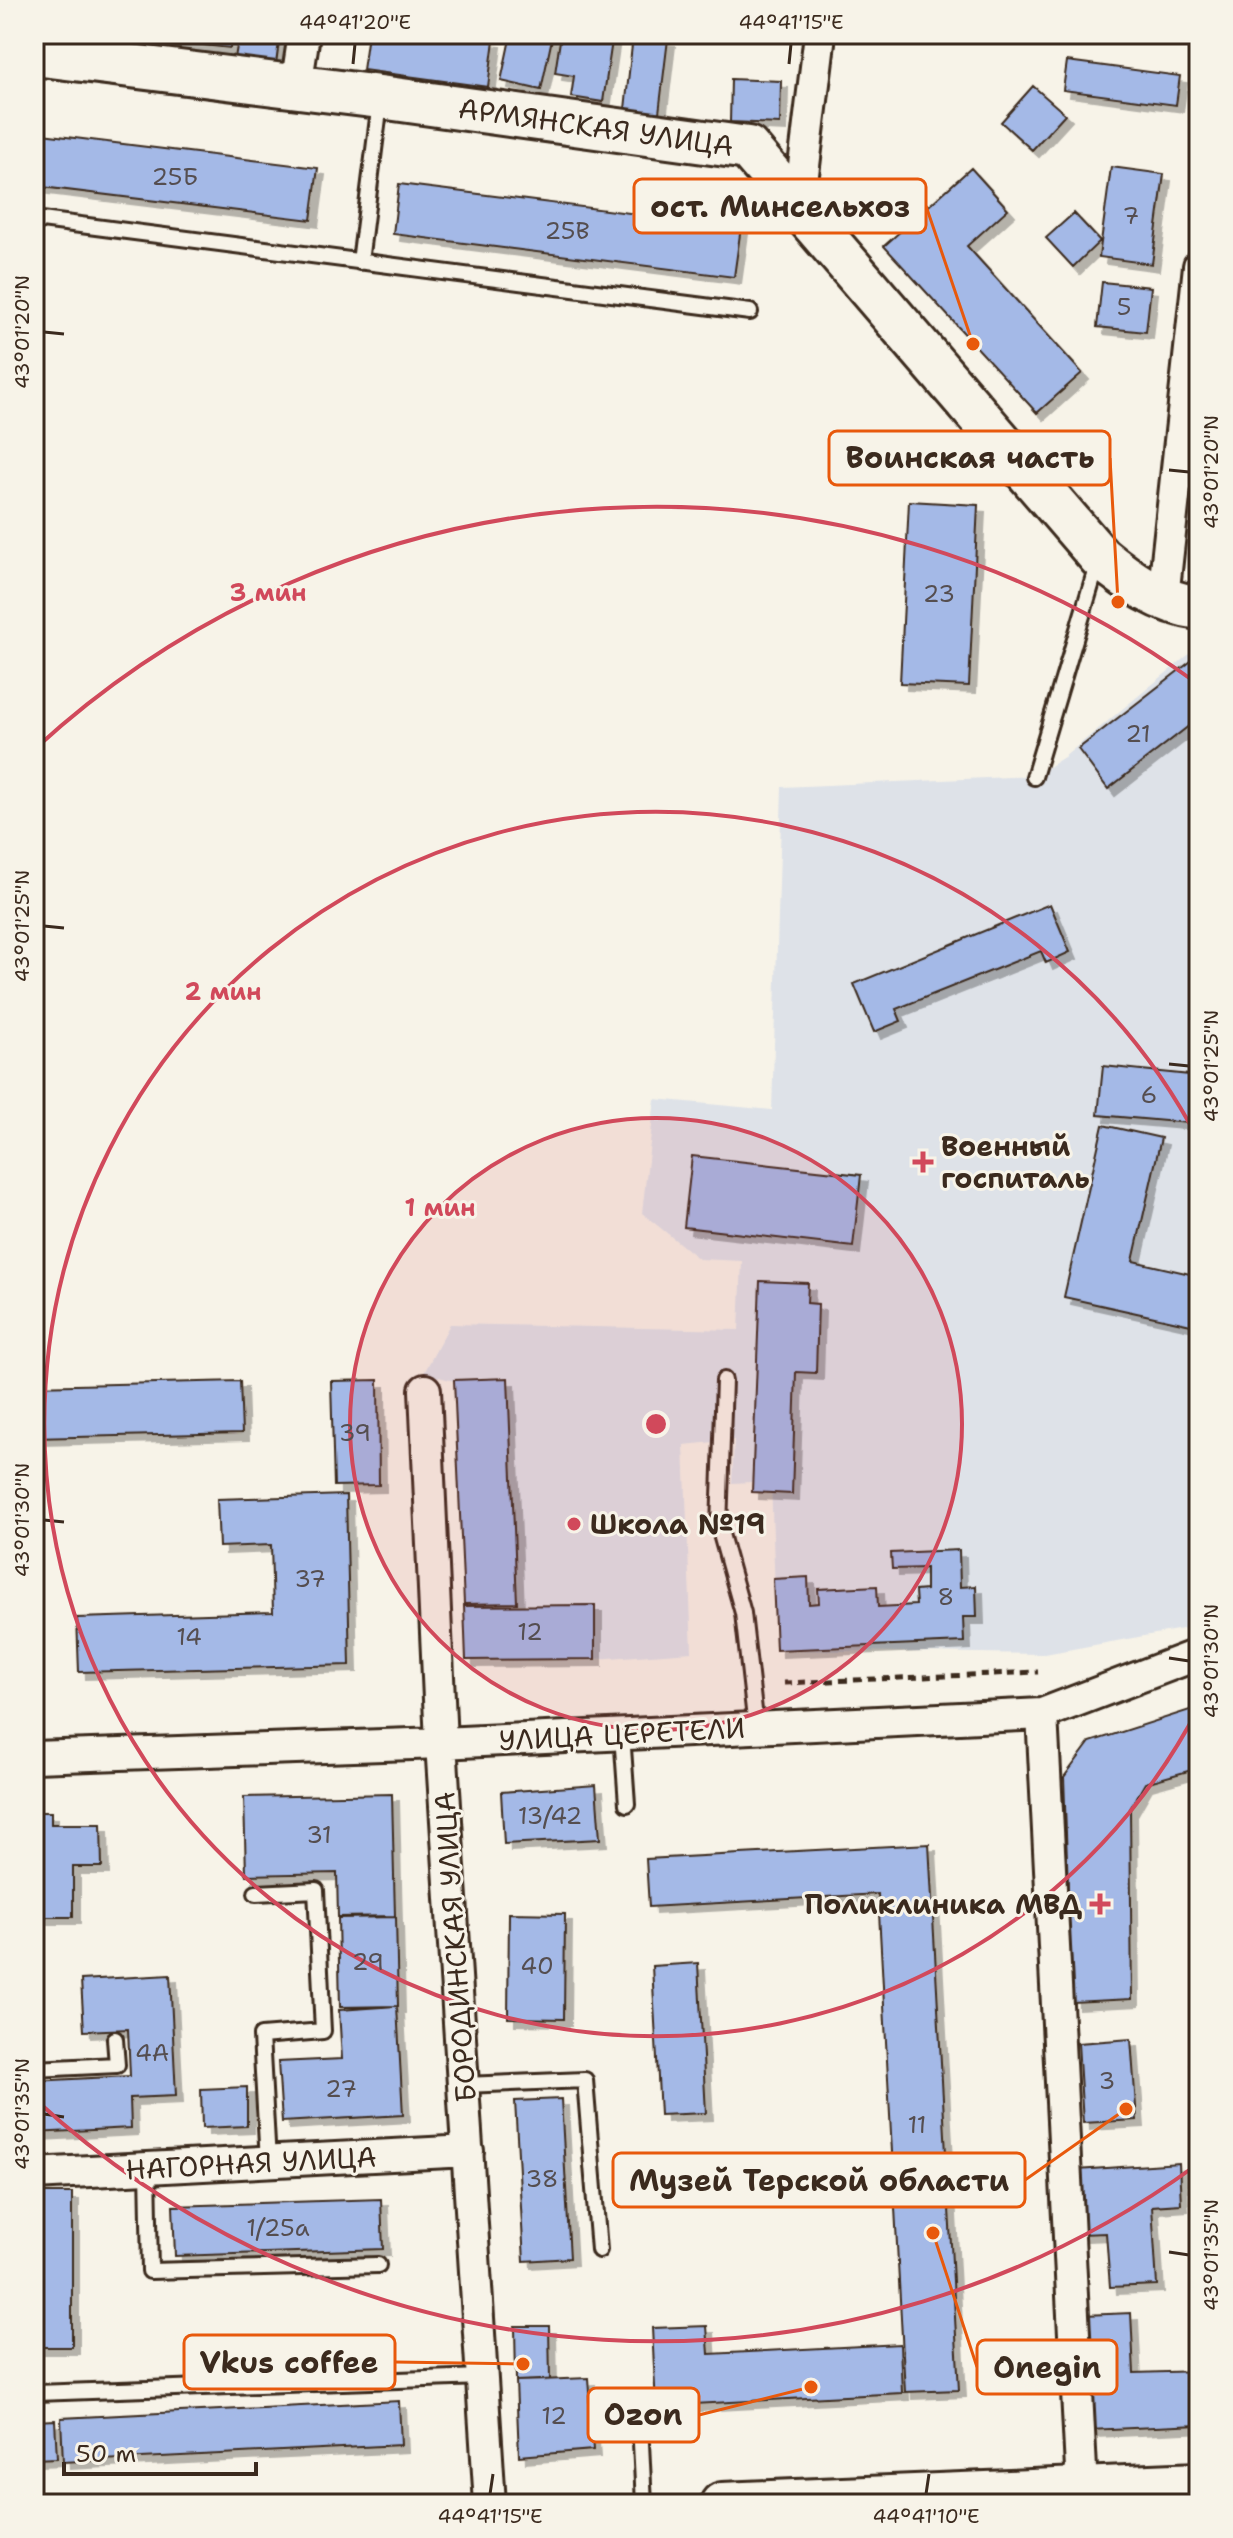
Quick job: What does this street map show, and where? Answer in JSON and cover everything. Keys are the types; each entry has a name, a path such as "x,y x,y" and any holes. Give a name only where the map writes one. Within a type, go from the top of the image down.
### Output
{"main road":[{"name":"АРМЯНСКАЯ УЛИЦА","path":"34,54 380,97 748,148 1100,557 1125,578 1181,603"},
{"path":"722,2504 1082,2489 1125,2496 1199,2484"}],"street":[{"path":"296,87 304,34"},
{"path":"799,207 820,34"},
{"path":"1181,603 1199,266"},
{"name":"БОРОДИНСКАЯ УЛИЦА","path":"425,1390 441,1743 490,2504"},
{"name":"УЛИЦА ЦЕРЕТЕЛИ","path":"34,1757 441,1743 1042,1714 1199,1654"},
{"path":"1042,1714 1082,2489"},
{"name":"НАГОРНАЯ УЛИЦА","path":"34,2174 468,2151"}],"lane":[{"path":"360,262 380,97"},
{"path":"34,219 750,312"},
{"path":"1034,777 1100,557"},
{"path":"724,1380 719,1527 743,1613 756,1728"},
{"path":"622,1734 627,1804"},
{"path":"256,1893 316,1890 323,2031 261,2036 268,2162"},
{"path":"34,2069 117,2065 115,2039"},
{"path":"464,2085 585,2080 599,2250"},
{"path":"148,2168 150,2271 378,2265"},
{"path":"36,2393 482,2377"},
{"path":"640,2423 644,2504"}],"path":[{"path":"784,1683 1038,1672"}],"shaded area":[{"name":"Военный госпиталь","path":"1193,651 1199,654 1199,1626 1045,1654 777,1650 771,1481 732,1483 734,1440 684,1445 692,1652 595,1659 595,1605 464,1604 454,1381 424,1373 450,1324 739,1330 742,1261 699,1259 642,1213 655,1099 772,1110 782,787 1034,776 1064,757"}],"building":[{"path":"121,34 167,34 166,41"},
{"path":"167,34 231,34 230,48 166,41"},
{"path":"239,34 280,34 276,64 235,58"},
{"path":"368,34 446,34 494,40 488,87 363,70"},
{"path":"511,34 553,34 541,90 501,81"},
{"path":"561,34 613,34 603,102 571,97 574,76 555,73"},
{"path":"633,36 668,39 659,113 625,109"},
{"path":"1067,61 1180,76 1176,105 1063,90"},
{"path":"731,79 781,81 780,124 730,122"},
{"path":"1033,86 1065,114 1032,150 1001,122"},
{"path":"34,133 318,168 311,220 34,186"},
{"path":"1111,167 1164,174 1152,264 1099,257"},
{"path":"971,168 1008,209 967,246 1082,373 1037,413 884,246"},
{"path":"399,184 741,227 734,277 393,234"},
{"path":"1074,213 1100,241 1073,267 1046,238"},
{"path":"1102,282 1151,287 1146,332 1097,327"},
{"path":"909,501 978,505 969,686 900,683"},
{"path":"1199,536 1199,596 1190,588"},
{"path":"1195,658 1199,662 1199,718 1108,789 1078,749"},
{"path":"1050,904 1070,952 1046,963 1041,951 896,1009 901,1021 874,1032 854,984"},
{"path":"1103,1066 1199,1076 1199,1124 1098,1115"},
{"path":"1103,1125 1161,1138 1133,1261 1199,1276 1199,1291 1191,1325 1064,1297"},
{"path":"692,1156 861,1175 853,1247 684,1227"},
{"path":"760,1281 808,1283 807,1303 818,1304 816,1373 796,1372 792,1494 752,1492"},
{"path":"508,1378 517,1603 464,1604 454,1380"},
{"path":"378,1380 379,1485 334,1486 331,1381"},
{"path":"240,1381 242,1433 34,1438 34,1386"},
{"path":"1199,1413 1199,1440 1193,1439"},
{"path":"346,1495 350,1665 79,1672 77,1618 273,1612 271,1545 219,1547 217,1499"},
{"path":"959,1550 960,1587 976,1586 977,1617 963,1617 964,1642 776,1650 773,1579 808,1577 809,1604 819,1603 818,1589 877,1586 878,1607 916,1605 915,1591 926,1590 926,1568 892,1569 891,1553"},
{"path":"595,1605 595,1659 466,1660 464,1606"},
{"name":"Поликлиника МВД","path":"1199,1707 1199,1768 1145,1783 1130,1809 1132,1999 1072,2002 1064,1777 1090,1742"},
{"path":"596,1785 600,1839 504,1844 501,1792"},
{"path":"392,1794 395,1916 338,1917 337,1873 246,1875 244,1797"},
{"path":"34,1812 51,1812 51,1824 101,1824 102,1867 73,1867 73,1917 34,1917"},
{"path":"929,1844 959,2390 905,2392 878,1894 649,1907 646,1859"},
{"path":"509,1913 565,1914 564,2019 508,2018"},
{"path":"396,1917 398,2006 340,2007 338,1918"},
{"path":"698,1963 706,2113 660,2115 652,1966"},
{"path":"170,1975 176,2096 130,2098 131,2128 34,2133 34,2081 130,2076 128,2029 84,2031 81,1980"},
{"path":"397,2006 403,2115 282,2122 278,2062 342,2059 339,2010"},
{"path":"1190,2036 1199,2036 1199,2068 1191,2068"},
{"path":"1131,2039 1137,2120 1083,2123 1078,2043"},
{"path":"247,2087 247,2126 202,2128 201,2089"},
{"path":"561,2099 570,2258 524,2261 515,2101"},
{"path":"1179,2163 1181,2204 1152,2206 1157,2285 1110,2287 1106,2233 1081,2234 1077,2170"},
{"path":"34,2193 72,2193 72,2347 34,2347"},
{"path":"381,2199 383,2249 175,2256 173,2206"},
{"path":"1131,2313 1134,2373 1199,2371 1199,2425 1089,2430 1084,2315"},
{"path":"515,2326 549,2326 550,2380 516,2381"},
{"path":"707,2326 709,2354 900,2344 902,2393 656,2406 652,2328"},
{"path":"588,2378 593,2450 519,2456 516,2381"},
{"path":"399,2401 401,2445 63,2462 61,2418"},
{"path":"55,2420 57,2458 34,2459 34,2421"}],"place":[{"name":"ост. Минсельхоз","path":"973,344"},
{"name":"Воинская часть","path":"1118,602"},
{"name":"Военный госпиталь","path":"923,1162"},
{"name":"Школа №19","path":"574,1524"},
{"name":"Поликлиника МВД","path":"1100,1904"},
{"name":"Музей Терской области","path":"1126,2109"},
{"name":"Onegin","path":"933,2233"},
{"name":"Vkus coffee","path":"523,2364"},
{"name":"Ozon","path":"811,2387"}]}
